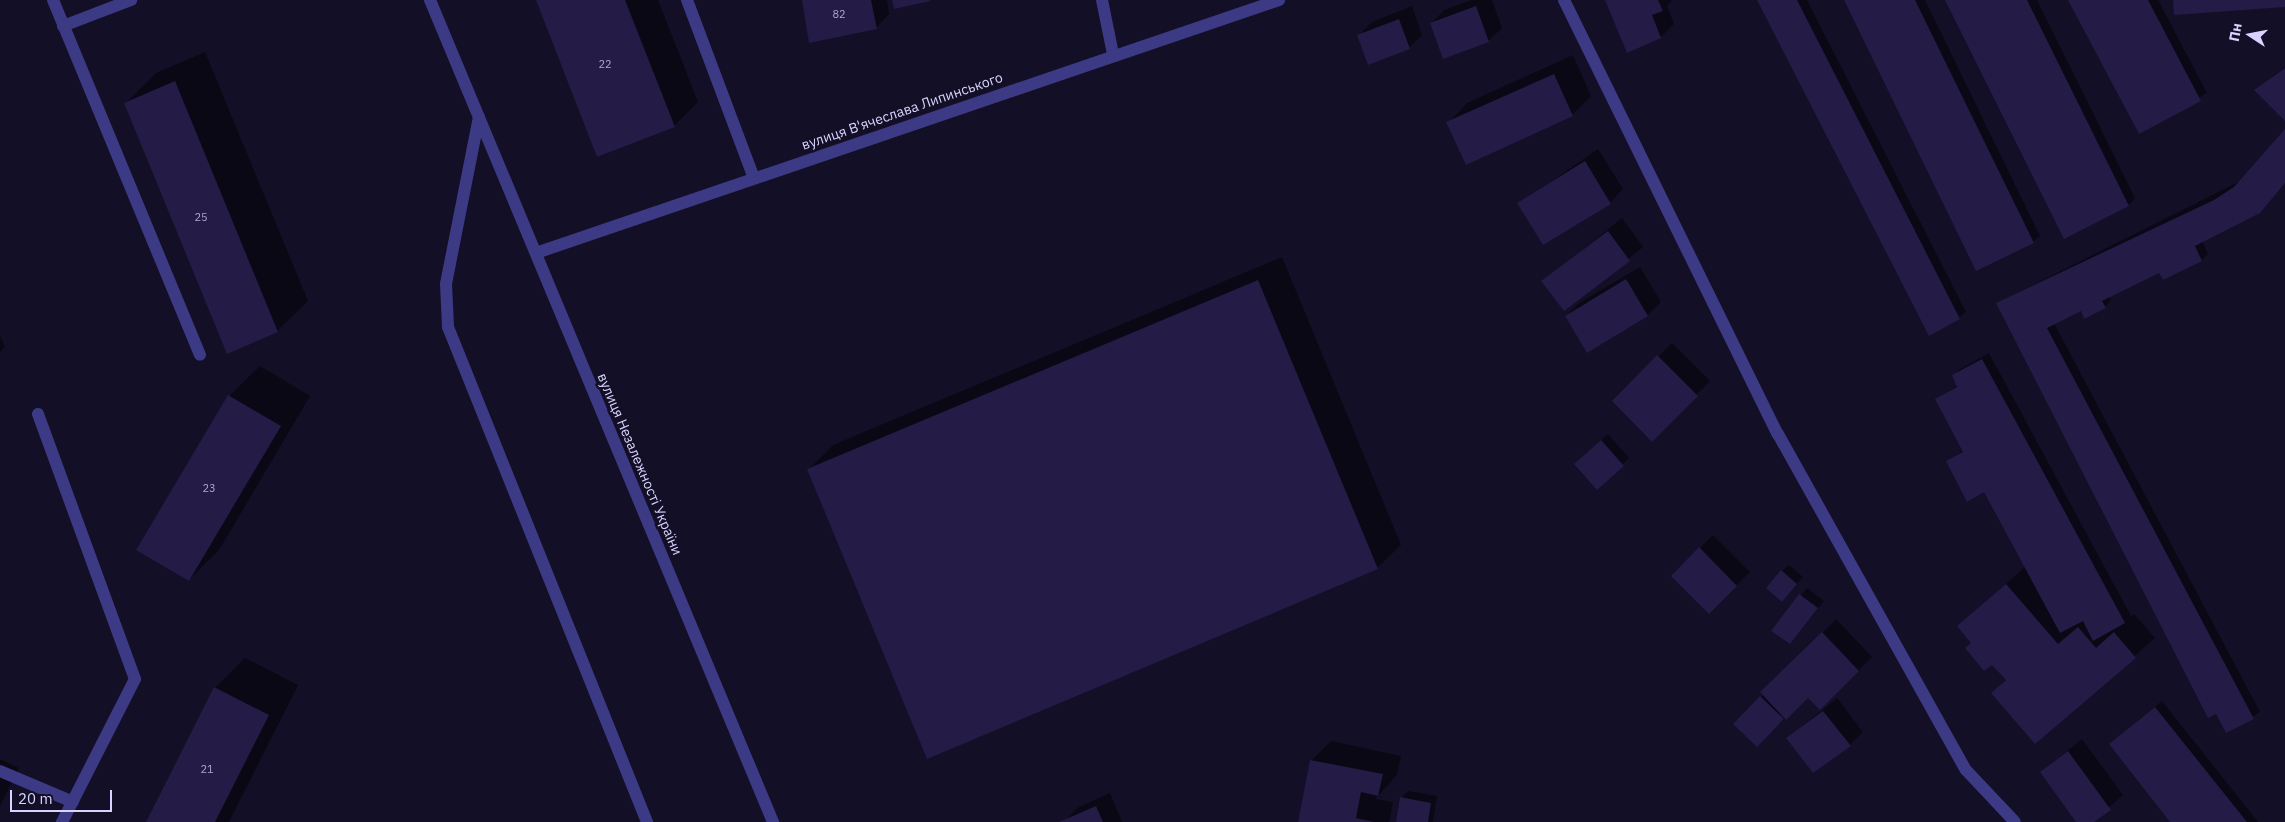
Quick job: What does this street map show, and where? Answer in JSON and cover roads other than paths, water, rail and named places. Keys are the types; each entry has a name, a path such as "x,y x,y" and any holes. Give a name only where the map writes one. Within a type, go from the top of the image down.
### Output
{"street":[{"path":"53,0 200,355"},
{"path":"63,26 131,0"},
{"name":"вулиця Незалежності України","path":"430,0 773,822"},
{"path":"687,0 754,178"},
{"path":"1102,0 1112,54"},
{"name":"вулиця В'ячеслава Липинського","path":"536,253 1112,54 1279,0"},
{"path":"1564,0 1778,434 1966,770 2015,822"},
{"path":"479,117 446,284 448,327 647,822"},
{"path":"38,414 134,679 62,822"},
{"path":"0,771 73,802"}]}
